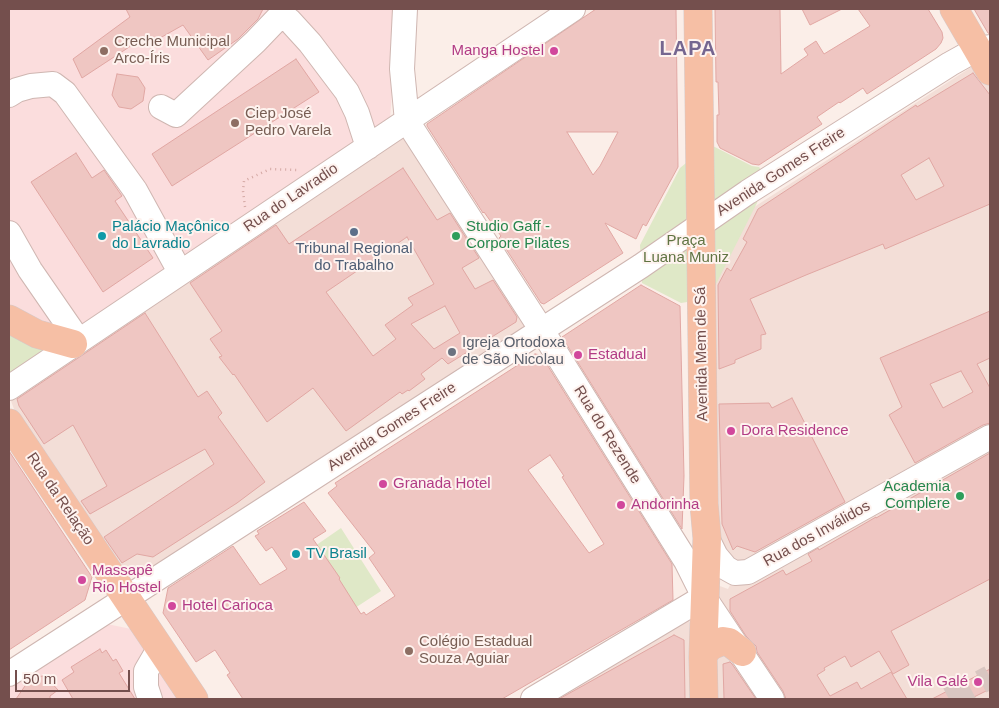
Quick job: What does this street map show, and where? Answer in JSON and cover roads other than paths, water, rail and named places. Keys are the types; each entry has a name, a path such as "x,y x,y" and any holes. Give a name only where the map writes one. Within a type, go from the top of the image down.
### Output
{"main road":[{"name":"Avenida Mem de Sá","path":"698,9 704,504 707,538 704,597 704,699"},
{"path":"954,9 986,56"},
{"path":"9,319 37,334 76,343"},
{"name":"Rua da Relação","path":"9,422 194,699"},
{"path":"703,657 712,645 723,641 730,642 742,652"}],"street":[{"path":"406,9 402,69 407,121"},
{"name":"Rua do Lavradio","path":"9,388 573,9"},
{"path":"161,107 176,115 255,42 278,18 289,20 347,92 357,113 368,147"},
{"name":"Avenida Gomes Freire","path":"9,674 641,266 748,192 950,64 986,56"},
{"path":"9,95 31,86 53,84 65,93 134,190 180,272"},
{"name":"Rua do Rezende","path":"407,121 541,329 686,560 704,597 772,699"},
{"path":"9,233 76,343"},
{"name":"Rua dos Inválidos","path":"707,538 716,556 726,568 735,573 748,572 990,437"},
{"path":"533,699 704,597"},
{"path":"150,699 146,687 146,670 160,647"}],"tunnel":[{"path":"949,699 990,677"}],"place":[{"name":"Creche Municipal Arco-Íris","path":"104,51"},
{"name":"Manga Hostel","path":"554,51"},
{"name":"Ciep José Pedro Varela","path":"235,123"},
{"name":"Tribunal Regional do Trabalho","path":"354,232"},
{"name":"Palácio Maçônico do Lavradio","path":"102,236"},
{"name":"Studio Gaff - Corpore Pilates","path":"456,236"},
{"name":"Igreja Ortodoxa de São Nicolau","path":"452,352"},
{"name":"Estadual","path":"578,355"},
{"name":"Dora Residence","path":"731,431"},
{"name":"Granada Hotel","path":"383,484"},
{"name":"Academia Complere","path":"960,496"},
{"name":"Andorinha","path":"621,505"},
{"name":"TV Brasil","path":"296,554"},
{"name":"Massapê Rio Hostel","path":"82,580"},
{"name":"Hotel Carioca","path":"172,606"},
{"name":"Colégio Estadual Souza Aguiar","path":"409,651"},
{"name":"Vila Galé","path":"978,682"}],"district":[{"name":"LAPA","path":"688,49"}],"park label":[{"name":"Praça Luana Muniz","path":"686,250"}]}
